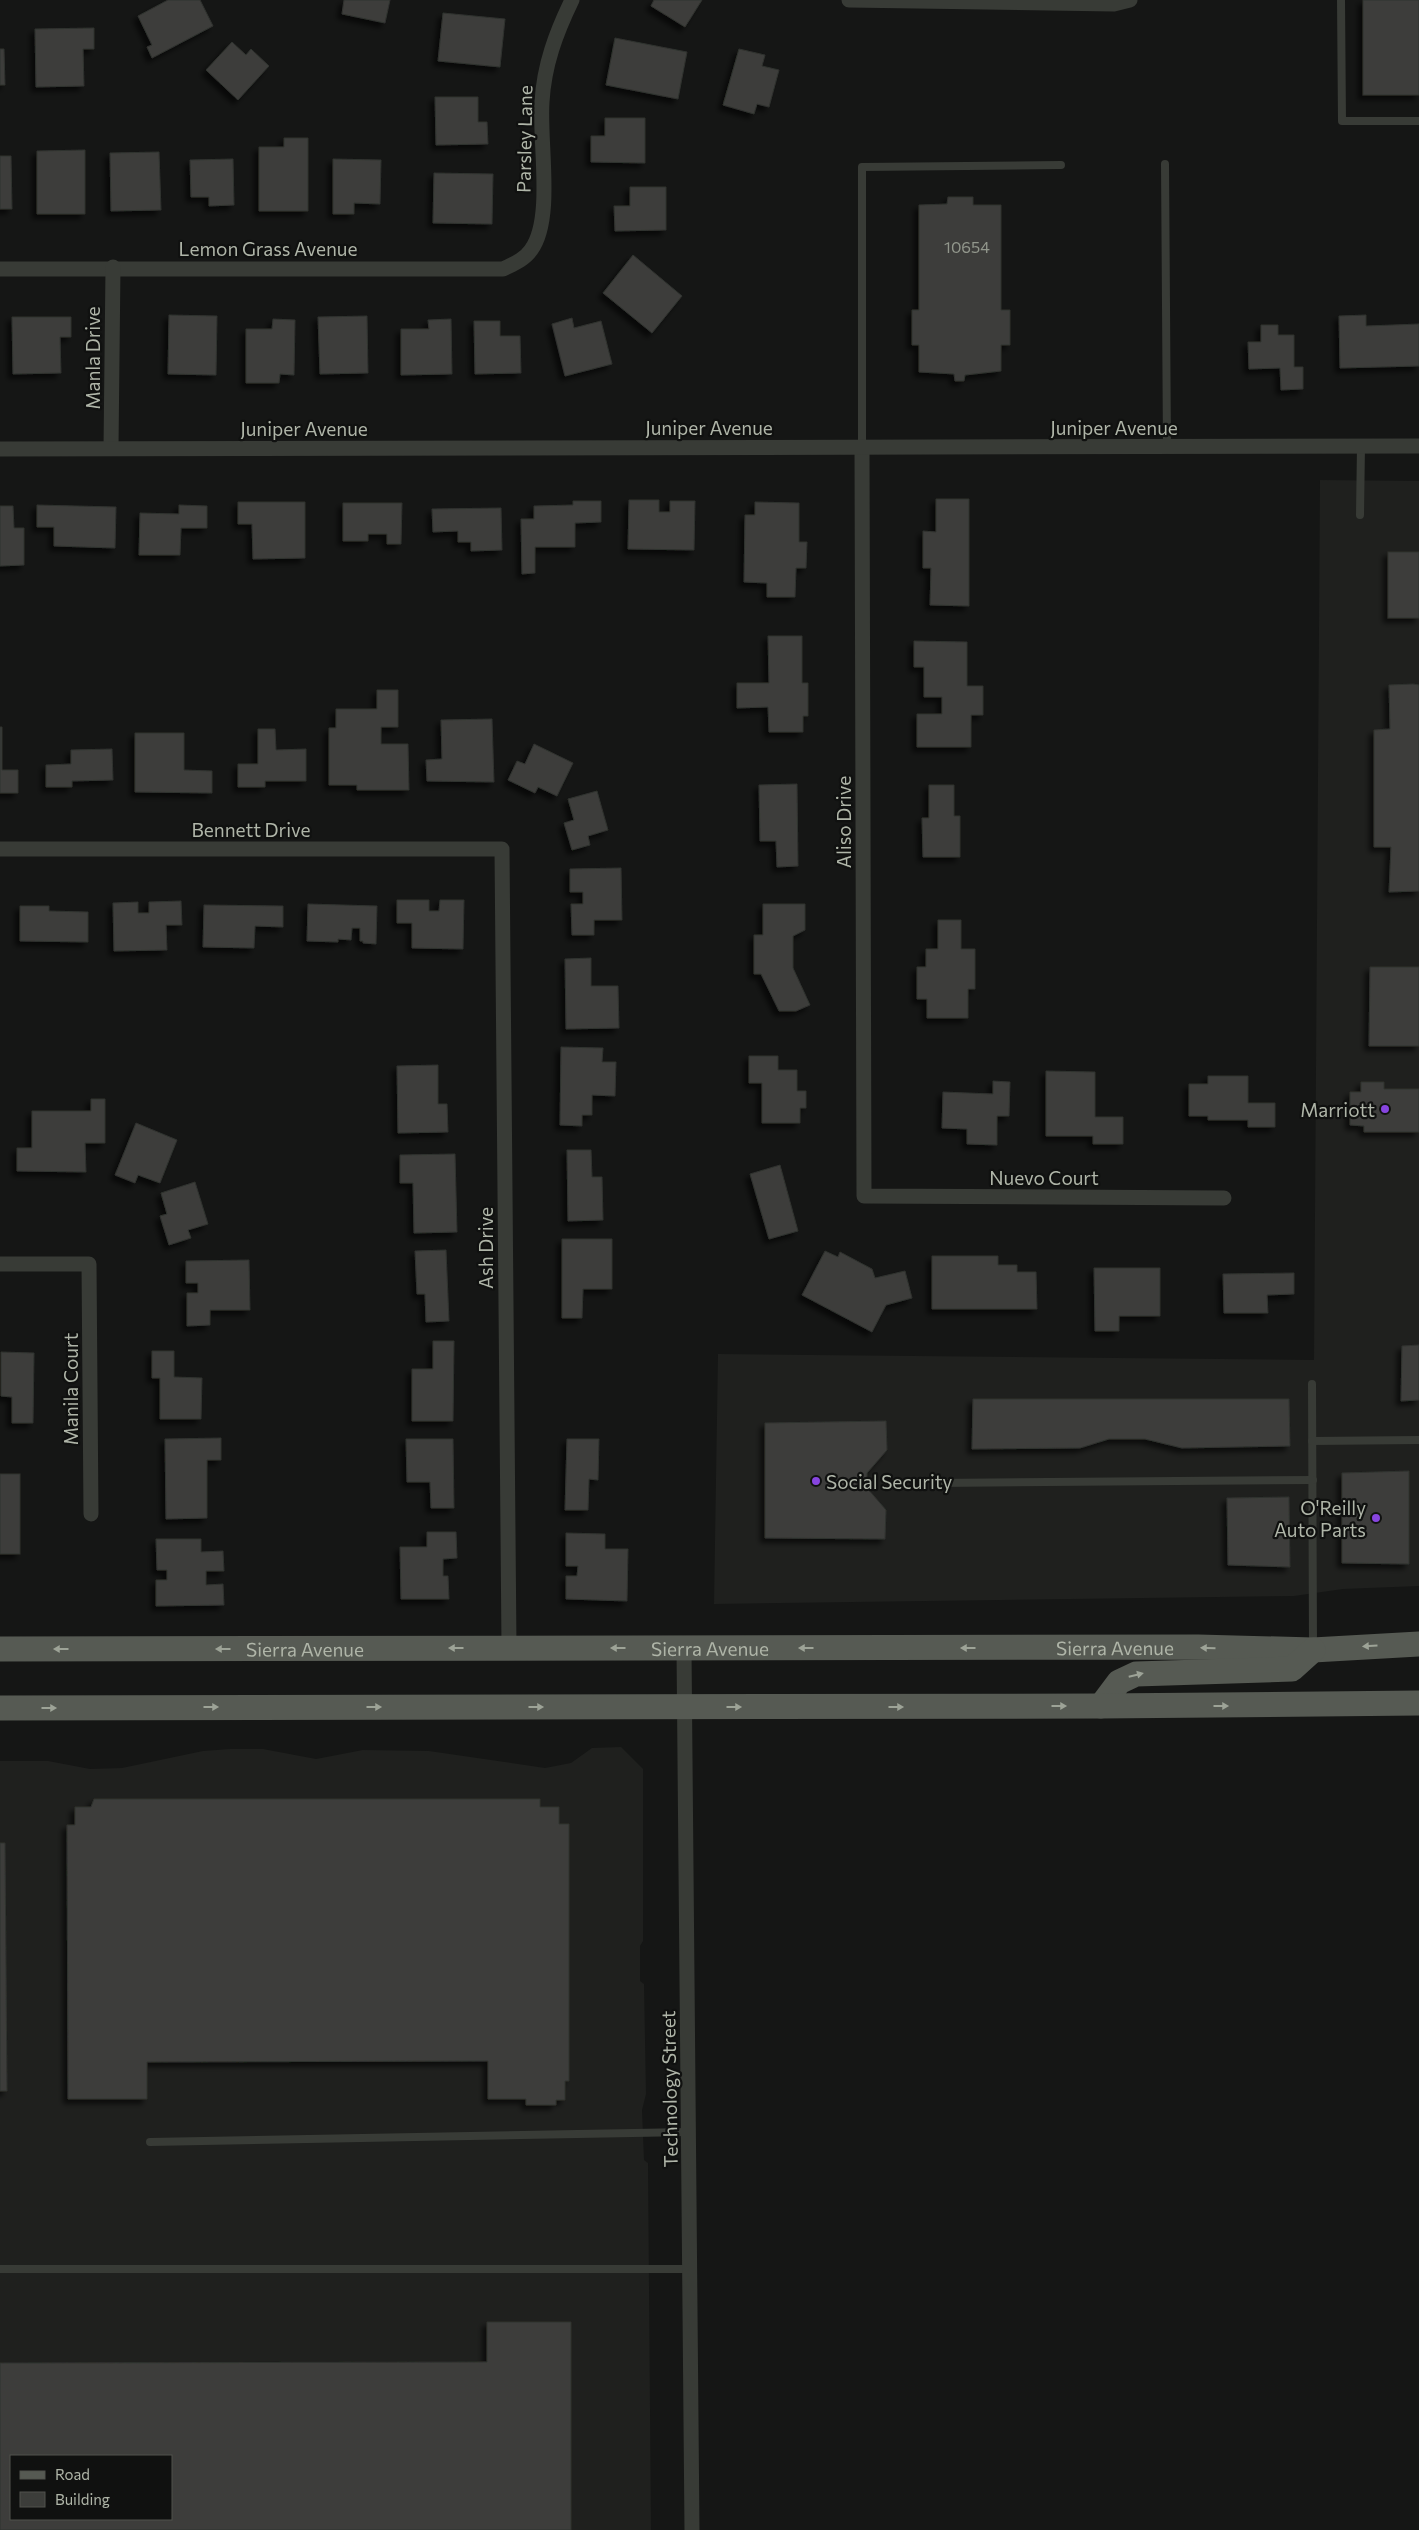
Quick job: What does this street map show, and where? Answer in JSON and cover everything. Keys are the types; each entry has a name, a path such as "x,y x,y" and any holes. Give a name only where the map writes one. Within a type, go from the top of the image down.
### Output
{"main road":[{"name":"Sierra Avenue","path":"0,1650 509,1648 1198,1648 1312,1650 1419,1644"},
{"path":"1101,1706 1119,1682 1136,1674 1292,1669 1312,1650"},
{"path":"0,1708 1101,1706 1419,1703"}],"street":[{"name":"Parsley Lane","path":"531,251 539,236 543,216 542,104 546,66 558,30 572,0"},
{"path":"849,0 1114,4 1130,0"},
{"name":"Lemon Grass Avenue","path":"0,269 112,267 503,269 520,261 531,251"},
{"name":"Manla Drive","path":"111,448 112,267"},
{"name":"Juniper Avenue","path":"0,449 1419,446"},
{"name":"Aliso Drive","path":"862,447 864,1196"},
{"name":"Bennett Drive","path":"0,849 502,849"},
{"name":"Ash Drive","path":"502,849 509,1648"},
{"name":"Nuevo Court","path":"864,1196 1224,1198"},
{"name":"Manila Court","path":"0,1264 89,1264 91,1514"},
{"name":"Technology Street","path":"684,1649 692,2530"}],"lane":[{"path":"1341,0 1342,121 1419,121"},
{"path":"1165,164 1167,446"},
{"path":"862,447 862,167 1061,166"},
{"path":"1360,515 1361,446"},
{"path":"1312,1384 1312,1650"},
{"path":"1312,1441 1419,1440"},
{"path":"937,1483 1312,1480"},
{"path":"150,2142 689,2132"},
{"path":"0,2269 690,2269"}],"shaded area":[{"path":"1320,480 1419,481 1419,1586 1343,1589 1294,1596 714,1604 718,1354 1314,1360"},
{"path":"621,1747 643,1769 643,1941 640,1946 640,1981 644,1984 646,2094 642,2110 644,2160 648,2163 651,2530 0,2530 0,1761 48,1761 90,1769 122,1768 203,1751 263,1749 316,1759 363,1750 429,1751 545,1768 571,1763 592,1748"}],"building":[{"path":"168,0 200,0 213,26 152,58 147,47 152,45 138,16"},
{"path":"344,0 390,0 385,23 342,14"},
{"path":"654,0 702,0 685,27 651,6"},
{"path":"1363,0 1419,0 1419,95 1363,95"},
{"path":"443,13 505,19 500,67 438,61"},
{"path":"94,28 94,49 83,49 84,86 36,87 35,29"},
{"path":"615,38 687,52 678,99 606,85"},
{"path":"232,42 246,55 251,49 269,66 238,100 206,70"},
{"path":"0,49 4,49 5,85 0,85"},
{"path":"739,49 765,55 762,66 779,70 769,107 757,104 754,114 723,105"},
{"path":"435,97 478,97 478,122 487,122 488,144 436,145"},
{"path":"605,118 645,118 645,163 591,162 591,136 605,136"},
{"path":"284,138 308,138 308,211 259,211 259,147 284,147"},
{"path":"85,150 85,214 37,214 37,151"},
{"path":"159,152 161,210 111,211 110,153"},
{"path":"0,156 11,156 12,209 0,209"},
{"path":"233,159 234,205 209,206 209,197 191,197 190,160"},
{"path":"333,159 381,160 380,204 354,203 354,214 333,214"},
{"path":"434,173 493,174 492,224 433,223"},
{"path":"630,187 666,187 666,230 615,231 614,206 630,206"},
{"path":"948,197 973,197 973,205 1001,205 1001,310 1010,310 1010,345 1001,345 1001,371 965,375 964,381 955,381 954,374 919,372 919,345 912,345 912,310 919,310 919,205 947,204"},
{"path":"633,255 682,296 652,333 603,293"},
{"path":"169,315 217,316 216,375 168,374"},
{"path":"1366,315 1366,326 1419,324 1419,366 1340,368 1339,316"},
{"path":"367,316 368,373 320,374 318,317"},
{"path":"12,317 71,317 71,337 60,337 61,373 13,374"},
{"path":"572,318 574,328 601,321 612,364 565,376 552,324"},
{"path":"273,319 295,320 294,375 280,374 279,383 246,383 246,329 272,329"},
{"path":"451,319 452,374 401,375 401,329 429,329 428,320"},
{"path":"474,321 500,321 500,336 520,336 521,373 475,374"},
{"path":"1261,325 1278,325 1278,335 1294,335 1294,367 1303,367 1303,389 1281,390 1280,368 1249,369 1248,342 1261,342"},
{"path":"936,499 969,499 969,606 930,605 931,568 923,568 923,531 936,532"},
{"path":"629,500 659,500 659,512 670,512 670,501 695,501 694,550 628,549"},
{"path":"573,501 601,501 601,522 575,523 575,547 535,547 535,573 522,574 521,519 534,519 534,506 573,505"},
{"path":"238,502 305,502 305,558 253,559 252,524 238,524"},
{"path":"755,502 799,503 799,542 807,542 806,568 796,568 795,597 767,597 767,583 744,582 745,515 755,515"},
{"path":"343,503 402,503 401,544 387,544 387,534 368,534 368,541 343,541"},
{"path":"37,505 116,507 115,548 54,546 54,527 37,527"},
{"path":"179,505 207,506 207,528 181,528 180,555 139,555 140,513 179,514"},
{"path":"0,506 13,506 14,528 24,528 24,565 0,566"},
{"path":"501,508 502,550 471,551 471,542 458,542 458,531 433,532 432,509"},
{"path":"1388,552 1419,552 1419,618 1388,618"},
{"path":"768,636 802,636 802,683 808,683 808,716 803,716 803,732 769,732 768,707 737,708 737,683 769,683"},
{"path":"914,641 967,642 967,686 983,686 983,715 971,715 971,747 917,747 917,714 942,714 942,697 924,697 924,667 914,667"},
{"path":"1389,685 1419,685 1419,891 1389,892 1391,847 1374,847 1374,730 1390,729"},
{"path":"377,690 398,690 398,727 381,727 381,744 408,744 409,790 357,790 357,785 329,785 329,728 336,728 336,709 377,709"},
{"path":"492,719 494,782 427,781 426,760 442,759 441,720"},
{"path":"0,727 2,727 2,770 18,770 18,793 0,793"},
{"path":"258,729 275,729 276,750 306,749 306,781 265,781 265,787 238,787 238,764 258,764"},
{"path":"135,733 184,733 184,770 212,771 212,793 135,792"},
{"path":"534,744 573,763 557,796 538,787 535,793 508,780 517,761 525,764"},
{"path":"112,749 113,780 72,781 72,787 46,787 46,765 71,764 71,750"},
{"path":"797,784 798,866 777,867 776,841 760,841 759,785"},
{"path":"929,785 954,785 954,816 960,816 960,857 923,857 922,818 929,818"},
{"path":"597,791 608,830 588,836 590,845 572,850 564,823 574,820 568,799"},
{"path":"621,868 622,920 594,920 594,935 572,935 571,904 583,904 583,892 570,892 570,869"},
{"path":"397,900 429,900 429,911 439,911 440,900 464,900 463,949 412,948 412,923 397,923"},
{"path":"181,901 182,925 166,925 167,950 114,951 113,903 138,902 138,913 149,913 149,902"},
{"path":"308,904 377,906 376,944 360,941 360,928 352,928 351,940 338,939 338,942 307,941"},
{"path":"763,904 805,904 805,930 793,936 793,968 810,1005 796,1011 779,1011 761,974 754,974 754,935 763,935"},
{"path":"204,905 283,906 283,927 255,926 254,948 203,947"},
{"path":"20,906 49,906 49,911 88,912 88,942 20,941"},
{"path":"938,920 961,920 961,949 975,949 975,989 968,989 968,1018 927,1018 927,999 917,999 917,967 926,967 926,949 938,949"},
{"path":"591,958 591,986 618,986 619,1028 566,1029 565,959"},
{"path":"1370,967 1419,967 1419,1046 1369,1046"},
{"path":"561,1047 603,1048 602,1062 616,1062 615,1096 592,1095 592,1115 582,1115 582,1126 560,1125"},
{"path":"749,1056 778,1056 778,1070 797,1070 797,1091 806,1091 806,1108 800,1108 800,1123 762,1123 762,1083 749,1083"},
{"path":"438,1065 438,1104 447,1104 448,1132 398,1133 397,1066"},
{"path":"1046,1071 1095,1072 1095,1117 1123,1117 1123,1144 1093,1144 1093,1136 1046,1136"},
{"path":"1208,1076 1248,1076 1248,1103 1275,1103 1275,1127 1248,1127 1248,1120 1208,1120 1208,1116 1189,1116 1189,1084 1208,1084"},
{"path":"993,1081 1010,1082 1009,1116 997,1116 997,1145 967,1144 967,1129 942,1128 943,1092 993,1094"},
{"name":"Marriott","path":"1361,1082 1384,1082 1384,1089 1419,1089 1419,1132 1364,1132 1364,1126 1350,1125 1350,1092 1361,1092"},
{"path":"91,1099 105,1099 105,1143 85,1143 86,1172 17,1171 17,1148 32,1148 32,1111 91,1111"},
{"path":"136,1123 177,1140 160,1183 138,1175 135,1183 115,1175"},
{"path":"567,1150 591,1150 592,1177 602,1177 603,1220 568,1221"},
{"path":"455,1154 457,1232 414,1233 413,1183 400,1183 400,1155"},
{"path":"780,1165 798,1231 769,1239 750,1174"},
{"path":"195,1182 208,1224 188,1230 191,1238 169,1245 160,1216 167,1214 161,1193"},
{"path":"562,1239 612,1239 612,1289 583,1289 582,1318 562,1318"},
{"path":"446,1250 449,1321 426,1322 425,1294 417,1294 415,1251"},
{"path":"825,1251 838,1257 840,1252 872,1269 875,1278 905,1271 912,1298 886,1305 872,1332 802,1295"},
{"path":"932,1256 998,1256 998,1265 1017,1265 1017,1272 1036,1272 1037,1309 932,1309"},
{"path":"249,1260 250,1310 210,1310 210,1325 187,1326 187,1293 198,1293 198,1283 186,1283 186,1261"},
{"path":"1094,1268 1160,1268 1160,1316 1119,1316 1119,1331 1095,1331"},
{"path":"1294,1273 1294,1294 1267,1295 1268,1313 1224,1313 1223,1274"},
{"path":"433,1341 454,1341 453,1421 412,1421 412,1369 433,1369"},
{"path":"1419,1345 1419,1400 1401,1401 1402,1346"},
{"path":"152,1351 174,1351 174,1377 202,1378 201,1419 160,1419 160,1378 152,1378"},
{"path":"1,1352 34,1353 33,1423 12,1423 12,1397 1,1396"},
{"path":"973,1399 1289,1399 1290,1446 1182,1448 1145,1439 1109,1439 1080,1448 972,1449"},
{"name":"Social Security","path":"886,1421 887,1450 867,1473 867,1488 886,1510 885,1539 765,1538 765,1423"},
{"path":"221,1438 221,1460 207,1460 207,1518 166,1519 165,1439"},
{"path":"406,1439 453,1439 454,1508 431,1508 430,1482 407,1482"},
{"path":"567,1439 599,1439 598,1480 589,1479 588,1510 565,1510"},
{"name":"O'Reilly Auto Parts","path":"1409,1471 1409,1564 1342,1563 1342,1473"},
{"path":"0,1474 20,1474 20,1554 0,1554"},
{"path":"1289,1497 1290,1567 1228,1565 1227,1498"},
{"path":"427,1532 456,1532 457,1558 443,1559 443,1576 448,1576 449,1599 401,1599 400,1547 427,1547"},
{"path":"566,1533 605,1534 605,1549 628,1549 627,1601 566,1599 566,1576 577,1576 578,1566 566,1566"},
{"path":"156,1539 201,1539 201,1552 223,1551 224,1571 206,1571 206,1585 223,1584 224,1605 156,1606 156,1580 167,1580 167,1570 157,1570"},
{"path":"94,1799 540,1799 540,1807 559,1807 559,1824 569,1824 569,2081 565,2081 565,2100 556,2100 556,2105 526,2105 526,2099 488,2099 488,2061 147,2062 147,2099 68,2099 67,1825 75,1825 75,1807 91,1807"},
{"path":"0,1843 5,1843 7,2091 0,2091"},
{"path":"487,2322 571,2322 571,2530 0,2530 0,2363 487,2362"}],"place":[{"name":"Marriott","path":"1385,1109"},
{"name":"Social Security","path":"816,1481"},
{"name":"O'Reilly Auto Parts","path":"1376,1518"}]}
